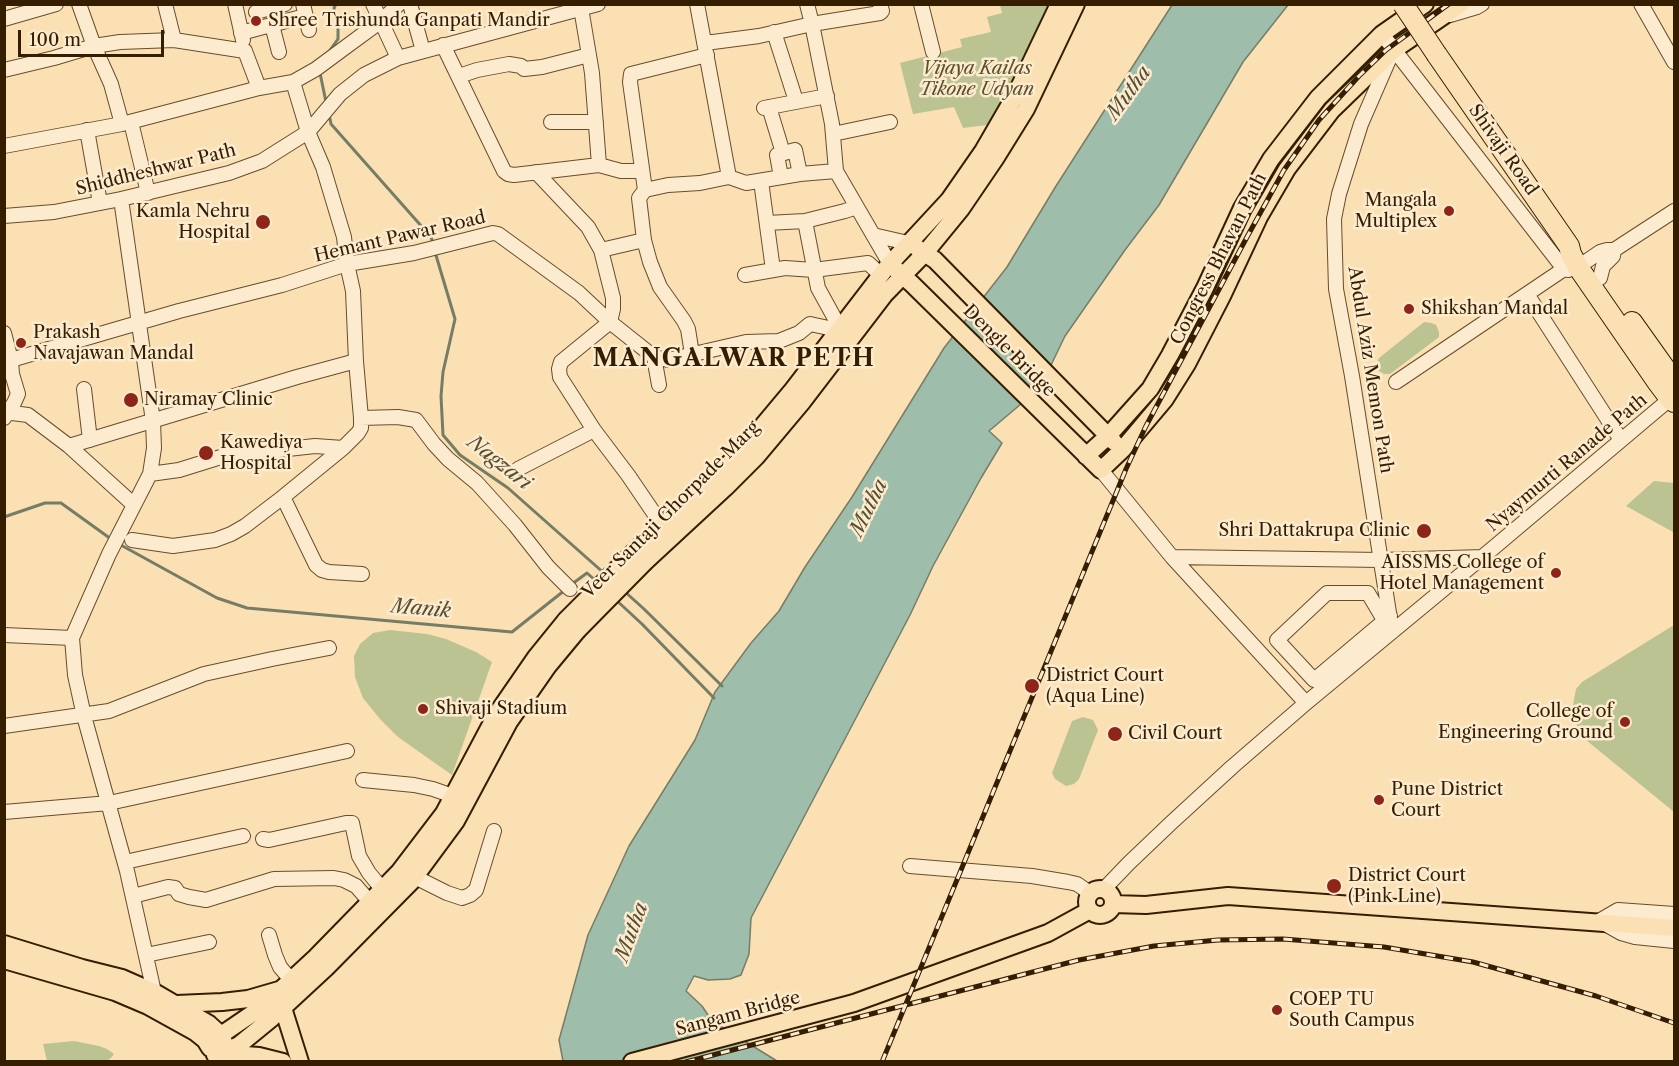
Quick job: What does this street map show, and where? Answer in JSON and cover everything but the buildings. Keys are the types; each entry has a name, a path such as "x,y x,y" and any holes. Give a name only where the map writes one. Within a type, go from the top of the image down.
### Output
{"highway":[{"name":"Shivaji Road","path":"1403,4 1569,246 1588,260 1674,390"},
{"name":"Shivaji Road","path":"1588,260 1674,390"}],"main road":[{"name":"Veer Santaji Ghorpade Marg","path":"524,688 548,666 571,625 654,543 725,488 756,457 809,393 897,274 908,243 949,200 983,151 1016,94 1059,4"},
{"name":"Veer Santaji Ghorpade Marg","path":"654,543 662,525 715,478 745,447 839,329 897,274 930,256 1026,109 1076,4"},
{"name":"Congress Bhavan Path","path":"1081,450 1108,436 1150,389 1205,288 1242,208 1271,159 1318,98 1382,34 1425,4"},
{"name":"Congress Bhavan Path","path":"1101,470 1122,450 1165,399 1187,364 1259,217 1287,169 1332,110 1394,50 1461,4"},
{"path":"908,243 930,256 1122,450"},
{"name":"Dengle Bridge","path":"897,274 1101,470"},
{"path":"225,1053 262,1007 287,985 399,872 444,813 496,715 524,688"},
{"path":"225,1053 283,1008 342,952 415,877 456,821 473,792 524,688"},
{"path":"1097,891 1113,897 1110,911 1103,915 1096,915 1090,910 1087,900 1097,891"},
{"path":"1113,904 1146,905 1228,896 1674,928"},
{"name":"Sangam Bridge","path":"632,1062 854,1004 1048,933 1090,910"},
{"path":"4,944 122,978 154,992 204,1020 225,1053"},
{"path":"4,960 115,992 148,1005 195,1032 225,1053 259,1056 279,1061"},
{"path":"175,1004 248,999 287,985"},
{"path":"283,1008 300,1062"},
{"path":"255,1062 279,1061"}],"street":[{"path":"4,19 56,4"},
{"path":"79,4 94,46 127,123 148,193"},
{"path":"165,4 174,40"},
{"path":"235,4 245,51 259,88"},
{"path":"256,12 285,4"},
{"path":"373,4 398,58"},
{"path":"4,146 127,123 259,88 293,82 316,69 381,21 399,4"},
{"path":"410,4 423,51"},
{"name":"Shiddheshwar Path","path":"4,216 54,212 148,193 229,173 262,161 310,130 340,93 364,75 398,58 544,11 598,4"},
{"path":"697,4 729,177"},
{"path":"807,4 827,96 836,171 897,274"},
{"path":"645,190 630,82 631,74 705,48 712,42 880,13 882,11 880,4"},
{"path":"921,4 933,52"},
{"path":"1444,17 1477,8 1482,4"},
{"path":"1641,4 1674,62"},
{"path":"581,8 589,55 599,165"},
{"path":"241,33 272,25 304,10 309,30"},
{"path":"272,25 279,52"},
{"path":"774,32 796,101"},
{"path":"1382,34 1394,50 1588,260"},
{"path":"4,70 94,46 131,41 174,40 245,51"},
{"path":"443,45 504,171 508,174 599,165 621,171 641,171"},
{"name":"Abdul Aziz Memon Path","path":"1392,632 1387,618 1382,560 1336,289 1334,219 1339,194 1361,124 1394,50"},
{"path":"459,76 509,64 521,66 524,69 542,67 589,55"},
{"path":"132,540 173,546 215,540 231,534 245,526 343,448 361,428 353,291 347,264 345,237 293,82"},
{"path":"783,153 767,107 827,96"},
{"path":"551,122 596,122"},
{"path":"833,134 890,122"},
{"path":"87,130 100,203"},
{"path":"781,177 777,155 795,150 800,174"},
{"path":"692,354 688,329 660,287 650,262 644,240 639,198 645,190 729,177 746,183 836,171"},
{"path":"536,172 588,227 601,250 613,298 610,322 561,362 559,369 561,377 594,430 662,525"},
{"path":"761,181 773,270"},
{"path":"121,199 153,421 154,448 150,474 109,554 72,638 75,675 84,716 134,896 154,992"},
{"path":"767,223 805,221 857,207"},
{"path":"1396,382 1527,294 1674,211"},
{"path":"805,221 818,288 839,329"},
{"name":"Hemant Pawar Road","path":"8,370 139,323 282,285 347,264 414,253 453,242 498,234 579,293 610,322 654,357"},
{"path":"873,235 908,243"},
{"path":"601,250 644,240"},
{"path":"1588,260 1613,256 1604,266 1600,278"},
{"path":"745,274 785,268 813,270 867,263 897,274"},
{"path":"1527,294 1621,440"},
{"path":"659,385 654,357 668,360 746,342 779,341 799,333 810,324 839,329"},
{"path":"4,333 8,370 18,394 6,414"},
{"path":"69,446 356,361"},
{"path":"84,388 90,440"},
{"name":"Nyaymurti Ranade Path","path":"1097,891 1305,703 1621,440 1674,390"},
{"path":"6,414 28,415 69,446 134,505"},
{"path":"361,418 398,417 416,420 434,444 477,483 515,525 548,567 567,586"},
{"path":"518,469 594,430"},
{"path":"150,474 179,470 224,456 315,446 343,448"},
{"path":"1101,470 1172,557 1305,703"},
{"path":"283,496 316,565 330,572 362,574"},
{"path":"1172,557 1382,560 1483,557"},
{"path":"1327,593 1368,593 1387,618 1314,680 1277,640 1327,593"},
{"path":"4,635 72,638"},
{"path":"4,726 109,711 204,674 329,648"},
{"path":"4,812 109,803 347,751"},
{"path":"363,780 414,785 453,796"},
{"path":"263,839 269,840 346,823 352,824 359,856 383,890"},
{"path":"415,877 462,898 470,895 476,890 494,831"},
{"path":"124,862 243,836"},
{"path":"910,866 1032,876 1077,884 1097,891"},
{"path":"134,896 168,887 175,888 179,894 206,900 274,879 334,878 356,886 370,902"},
{"path":"1599,921 1618,910 1674,914"},
{"path":"1599,921 1621,933 1635,937 1674,941"},
{"path":"269,934 287,985"},
{"path":"146,955 209,942"}],"green space":[{"name":"Vijaya Kailas Tikone Udyan","path":"1000,5 1051,5 995,124 963,128 954,107 913,114 900,63 962,47 960,39 991,32 987,17 1002,13"},
{"path":"1424,322 1436,325 1439,337 1390,374 1379,371 1376,364 1379,358"},
{"path":"1654,481 1674,483 1673,532 1626,506"},
{"name":"College of Engineering Ground","path":"1674,625 1674,812 1586,740 1578,729 1573,705 1576,689 1582,682"},
{"name":"Shivaji Stadium","path":"390,630 427,634 446,639 492,662 452,775 398,737 363,698 355,677 354,656 360,644 373,633"},
{"path":"1083,717 1093,720 1098,730 1079,779 1074,784 1066,786 1055,779 1052,773 1072,721"},
{"path":"74,1041 99,1046 114,1054 108,1060 47,1061 43,1044"}],"water":[{"name":"Mutha","path":"1172,5 1288,5 1243,62 1159,205 1065,336 1040,388 989,431 1002,443 933,566 910,615 751,918 749,954 741,975 730,979 708,980 694,976 686,991 702,1006 712,1021 777,1061 563,1061 559,1040 588,935 629,846 695,740 715,692 751,643 779,611 944,348 1007,267"}],"waterway":[{"name":"Nagzari","path":"328,53 338,39 334,8 336,4"},
{"name":"Nagzari","path":"320,73 326,102"},
{"name":"Nagzari","path":"329,114 331,124 431,237 433,243"},
{"name":"Nagzari","path":"435,252 455,319 443,372 441,396 443,435 460,455 508,488 605,574"},
{"name":"Manik","path":"4,517 45,503 61,503 111,539"},
{"name":"Manik","path":"119,544 217,598 247,608 512,632 565,590"},
{"name":"Manik","path":"572,584 587,573 597,582"},
{"name":"Nagzari","path":"623,590 722,686"},
{"name":"Manik","path":"615,599 714,698"}],"railway":[{"path":"882,1062 1126,469 1146,426 1247,237 1284,170 1319,120 1386,50 1449,4"},
{"path":"686,1062 1079,960 1154,946 1218,940 1283,939 1384,947 1473,962 1596,996 1674,1023"}],"place":[{"name":"Shree Trishunda Ganpati Mandir","path":"256,21"},
{"name":"Mangala Multiplex","path":"1449,211"},
{"name":"Kamla Nehru Hospital","path":"263,222"},
{"name":"Shikshan Mandal","path":"1409,309"},
{"name":"Prakash Navajawan Mandal","path":"21,343"},
{"name":"Niramay Clinic","path":"131,400"},
{"name":"Kawediya Hospital","path":"206,453"},
{"name":"Shri Dattakrupa Clinic","path":"1424,531"},
{"name":"AISSMS College of Hotel Management","path":"1556,573"},
{"name":"District Court (Aqua Line)","path":"1032,686"},
{"name":"Shivaji Stadium","path":"423,709"},
{"name":"College of Engineering Ground","path":"1625,722"},
{"name":"Civil Court","path":"1115,734"},
{"name":"Pune District Court","path":"1379,800"},
{"name":"District Court (Pink Line)","path":"1334,886"},
{"name":"COEP TU South Campus","path":"1277,1010"}],"district":[{"name":"MANGALWAR PETH","path":"734,359"}]}
